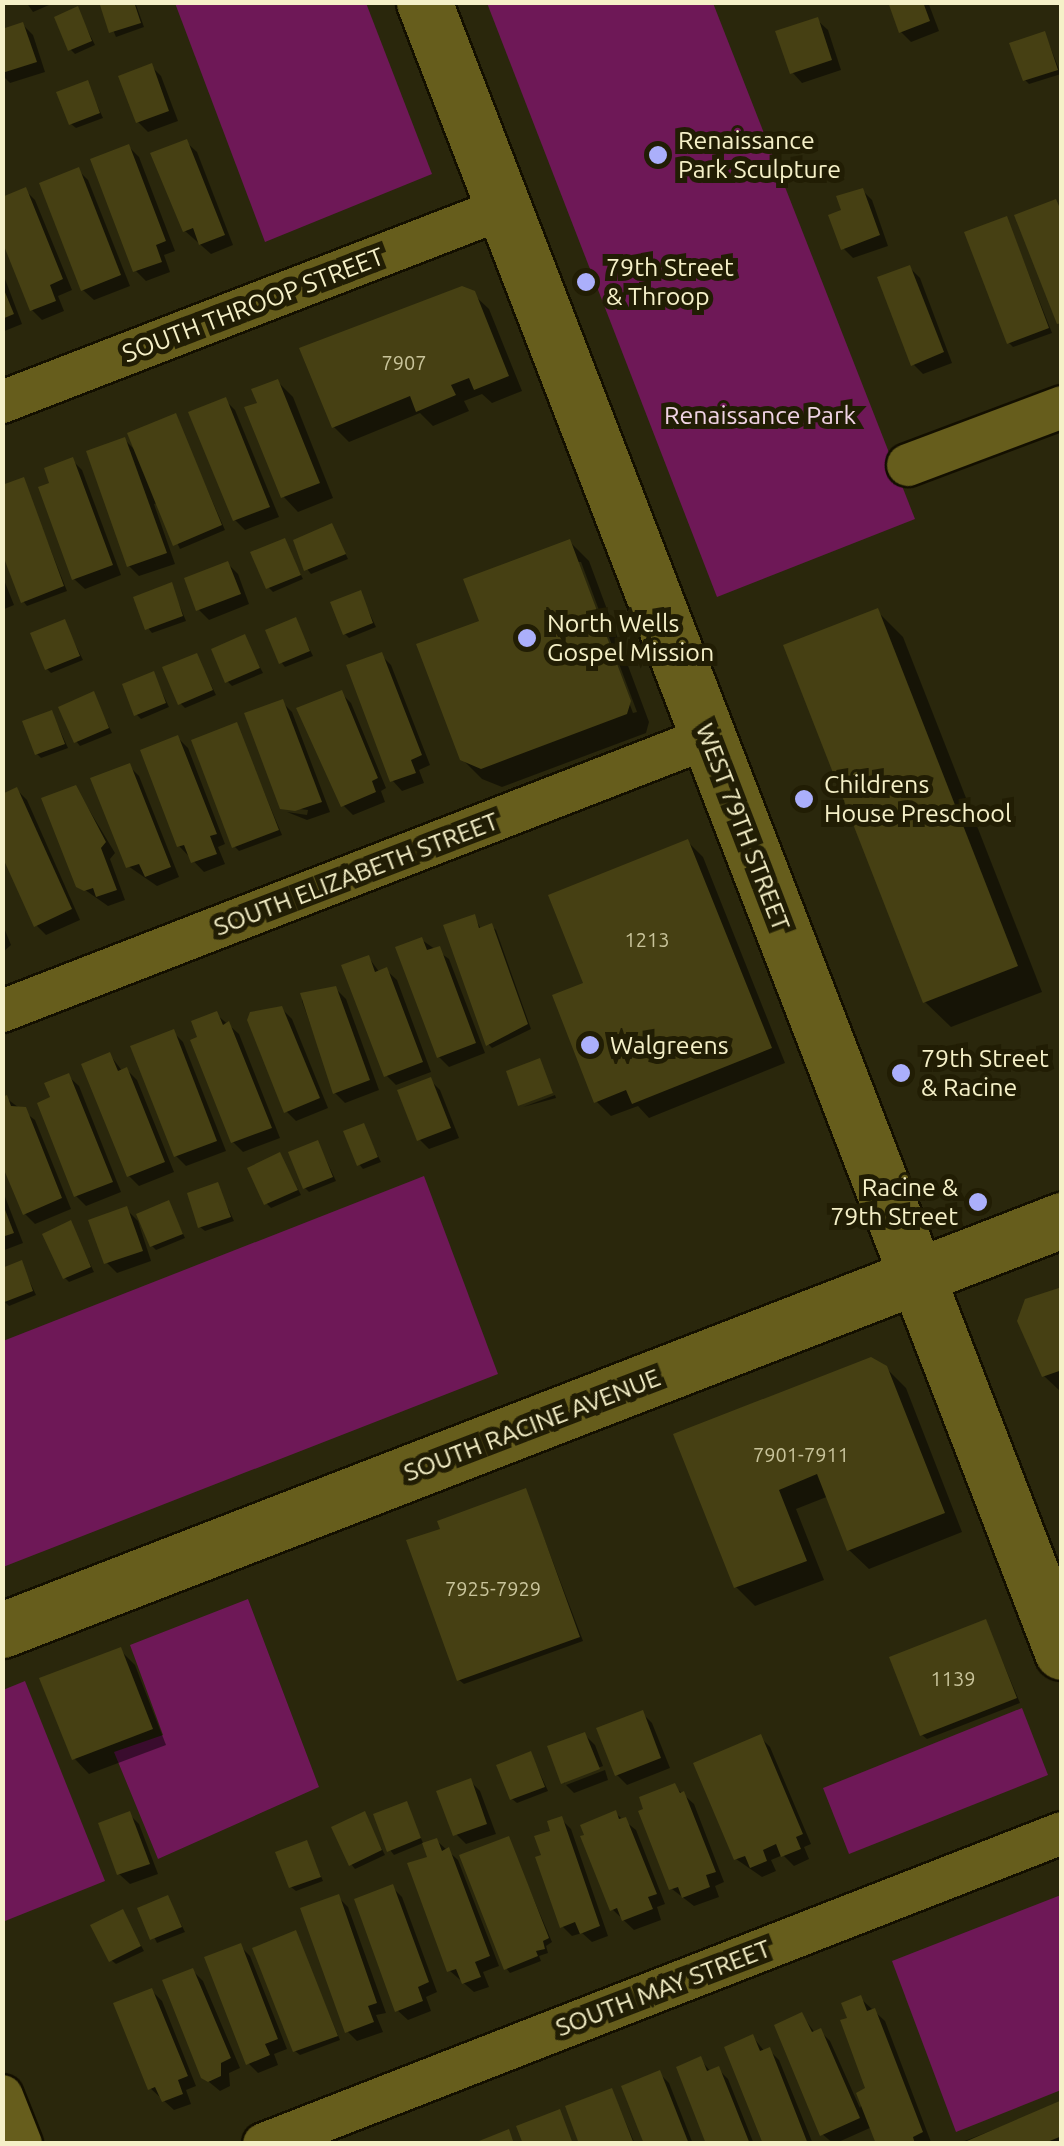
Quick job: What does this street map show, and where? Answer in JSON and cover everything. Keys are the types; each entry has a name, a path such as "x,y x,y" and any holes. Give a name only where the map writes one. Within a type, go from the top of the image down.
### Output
{"main road":[{"name":"WEST 79TH STREET","path":"424,2 1062,1652"},
{"name":"SOUTH RACINE AVENUE","path":"2,1630 1062,1220"}],"street":[{"name":"SOUTH THROOP STREET","path":"2,402 504,208"},
{"path":"908,465 1062,407"},
{"name":"SOUTH ELIZABETH STREET","path":"2,1011 709,737"},
{"name":"SOUTH MAY STREET","path":"264,2144 1062,1833"},
{"path":"2,2096 21,2144"}],"green space":[{"path":"175,3 366,3 432,174 265,242"},
{"name":"Renaissance Park","path":"487,3 713,3 915,519 717,597"},
{"path":"424,1176 498,1374 3,1567 3,1341"},
{"path":"248,1599 319,1787 158,1859 114,1752 163,1735 130,1645"},
{"path":"25,1681 105,1881 5,1921 3,1690"},
{"path":"1022,1708 1048,1775 849,1854 823,1788"},
{"path":"1061,1895 1061,2090 956,2132 892,1961"}],"building":[{"path":"99,2 134,2 141,23 109,33"},
{"path":"888,2 923,2 930,21 899,33"},
{"path":"78,6 92,41 68,51 54,17"},
{"path":"818,17 832,60 790,74 775,31"},
{"path":"23,22 37,62 2,73 2,29"},
{"path":"1045,31 1058,70 1023,81 1009,43"},
{"path":"152,63 169,111 136,123 118,76"},
{"path":"88,80 100,113 69,125 56,92"},
{"path":"187,139 225,235 199,245 193,228 183,232 150,153"},
{"path":"129,144 166,241 156,245 162,262 133,272 90,159"},
{"path":"79,167 121,275 81,291 39,183"},
{"path":"26,187 63,279 50,285 56,301 30,311 2,241 2,197"},
{"path":"863,188 880,235 841,250 828,215 841,210 836,196"},
{"path":"1056,199 1062,213 1062,323 1057,324 1014,215"},
{"path":"1007,216 1049,328 1007,344 964,232"},
{"path":"910,265 944,352 911,366 877,277"},
{"path":"2,285 14,314 2,319"},
{"path":"462,286 475,291 509,376 474,390 469,378 451,385 456,395 416,412 410,396 332,428 299,348"},
{"path":"278,379 320,483 281,498 244,407 257,403 251,389"},
{"path":"226,397 270,507 233,521 188,412"},
{"path":"176,413 222,525 173,546 127,433"},
{"path":"125,437 167,553 127,567 86,451"},
{"path":"73,457 113,565 72,580 38,487 49,483 44,468"},
{"path":"24,477 64,586 21,603 2,553 2,485"},
{"path":"332,523 346,554 304,571 293,540"},
{"path":"285,538 301,575 266,589 250,552"},
{"path":"570,539 631,701 627,714 481,769 460,760 416,644 479,621 463,579"},
{"path":"228,561 241,594 196,611 184,578"},
{"path":"172,582 183,616 145,630 133,597"},
{"path":"361,590 373,623 343,635 330,602"},
{"path":"878,608 1018,966 923,1003 783,645"},
{"path":"296,617 310,651 279,664 265,630"},
{"path":"65,619 80,656 45,670 30,633"},
{"path":"245,634 260,668 225,683 211,649"},
{"path":"382,652 422,755 411,760 416,773 390,782 346,665"},
{"path":"197,653 213,690 178,705 162,667"},
{"path":"154,671 166,703 134,716 122,684"},
{"path":"342,690 378,778 372,781 376,792 341,807 296,708"},
{"path":"94,691 109,728 74,743 58,707"},
{"path":"283,699 322,802 295,811 280,809 244,713"},
{"path":"52,710 65,744 35,755 22,721"},
{"path":"237,722 279,830 232,848 191,740"},
{"path":"178,735 217,834 210,836 217,854 191,863 184,845 177,847 140,750"},
{"path":"130,763 171,867 145,877 139,864 126,868 90,778"},
{"path":"76,785 106,842 101,848 117,890 96,897 93,888 84,891 76,887 41,798"},
{"path":"17,787 72,909 34,927 2,856 2,794"},
{"name":"Walgreens","path":"688,839 772,1048 632,1104 626,1090 594,1103 552,995 583,983 548,895"},
{"path":"475,914 479,928 492,923 528,1024 486,1046 443,925"},
{"path":"422,937 427,950 440,946 476,1043 437,1058 395,947"},
{"path":"369,955 375,972 387,967 423,1062 384,1077 341,965"},
{"path":"336,986 370,1080 333,1094 300,993"},
{"path":"282,1006 320,1098 284,1113 247,1020 250,1012"},
{"path":"217,1011 223,1025 229,1021 272,1128 231,1143 190,1040 197,1037 191,1021"},
{"path":"174,1029 217,1141 174,1157 130,1046"},
{"path":"110,1052 118,1071 127,1067 165,1162 127,1177 81,1064"},
{"path":"540,1058 553,1093 518,1106 506,1071"},
{"path":"69,1073 113,1182 74,1197 37,1103 50,1097 44,1083"},
{"path":"431,1077 451,1128 417,1141 397,1090"},
{"path":"7,1095 11,1106 26,1107 62,1198 23,1215 2,1165 2,1097"},
{"path":"364,1123 378,1157 357,1166 343,1131"},
{"path":"318,1140 333,1177 303,1189 288,1152"},
{"path":"280,1152 298,1190 264,1205 247,1168"},
{"path":"218,1182 231,1217 198,1228 187,1193"},
{"path":"169,1200 183,1234 150,1247 136,1214"},
{"path":"2,1202 14,1233 2,1237"},
{"path":"127,1206 143,1251 104,1264 88,1220"},
{"path":"71,1220 91,1267 63,1279 42,1234"},
{"path":"22,1260 33,1291 2,1303 2,1268"},
{"path":"1062,1287 1062,1370 1042,1377 1017,1321 1025,1299"},
{"path":"871,1357 887,1366 945,1513 847,1551 817,1474 779,1490 807,1561 734,1588 673,1434"},
{"path":"526,1488 580,1637 457,1681 406,1540 440,1529 437,1521"},
{"path":"986,1619 1017,1698 920,1736 889,1657"},
{"path":"121,1647 153,1729 72,1760 39,1678"},
{"path":"643,1710 661,1758 615,1776 596,1728"},
{"path":"585,1732 600,1769 561,1784 547,1746"},
{"path":"761,1734 803,1834 796,1837 801,1849 781,1857 776,1844 763,1850 767,1861 750,1868 745,1856 734,1860 693,1763"},
{"path":"531,1751 545,1787 510,1800 496,1765"},
{"path":"471,1778 487,1824 453,1836 436,1791"},
{"path":"675,1783 680,1793 684,1791 716,1872 706,1875 710,1887 682,1898 678,1887 669,1890 638,1811 643,1809 639,1797"},
{"path":"407,1801 421,1838 387,1852 373,1814"},
{"path":"616,1810 619,1819 626,1817 657,1894 648,1897 653,1909 622,1921 617,1908 610,1911 580,1836 584,1835 580,1825"},
{"path":"130,1811 150,1864 117,1875 98,1823"},
{"path":"365,1811 382,1850 349,1866 331,1827"},
{"path":"562,1816 600,1926 580,1934 575,1922 560,1928 535,1857 541,1855 534,1836 550,1831 547,1821"},
{"path":"509,1836 549,1938 543,1941 545,1949 536,1951 538,1956 504,1970 459,1855"},
{"path":"437,1838 442,1851 449,1847 490,1956 475,1962 481,1977 462,1984 456,1969 447,1972 407,1863 427,1857 422,1843"},
{"path":"307,1840 321,1877 289,1888 275,1852"},
{"path":"393,1884 429,1982 418,1987 423,2001 395,2012 354,1899"},
{"path":"339,1894 377,2003 368,2006 374,2022 345,2033 300,1908"},
{"path":"168,1895 182,1927 150,1940 137,1908"},
{"path":"123,1909 141,1946 109,1962 90,1925"},
{"path":"296,1930 338,2036 293,2052 252,1948"},
{"path":"241,1943 278,2039 265,2044 270,2055 246,2065 204,1957"},
{"path":"193,1968 231,2058 221,2063 221,2076 208,2082 201,2078 162,1980"},
{"path":"152,1988 188,2076 178,2080 183,2094 162,2102 155,2087 148,2090 113,2003"},
{"path":"861,1995 867,2011 875,2008 923,2132 913,2137 915,2144 876,2144 856,2093 865,2088 840,2020 847,2018 841,2003"},
{"path":"802,2012 812,2032 821,2028 860,2118 820,2136 774,2025"},
{"path":"753,2034 760,2051 770,2047 808,2144 763,2144 724,2047"},
{"path":"701,2056 707,2071 719,2066 750,2144 706,2144 676,2067"},
{"path":"660,2070 689,2144 644,2144 621,2086"},
{"path":"612,2088 634,2144 579,2144 565,2106"},
{"path":"1062,2100 1062,2136 1042,2144 960,2144"},
{"path":"560,2109 573,2144 523,2144 516,2126"},
{"path":"509,2129 514,2144 474,2144 474,2143"}],"place":[{"name":"Renaissance Park Sculpture","path":"658,155"},
{"name":"79th Street & Throop","path":"586,282"},
{"name":"North Wells Gospel Mission","path":"527,638"},
{"name":"Childrens House Preschool","path":"804,799"},
{"name":"Walgreens","path":"590,1045"},
{"name":"79th Street & Racine","path":"901,1073"},
{"name":"Racine & 79th Street","path":"978,1202"}]}
